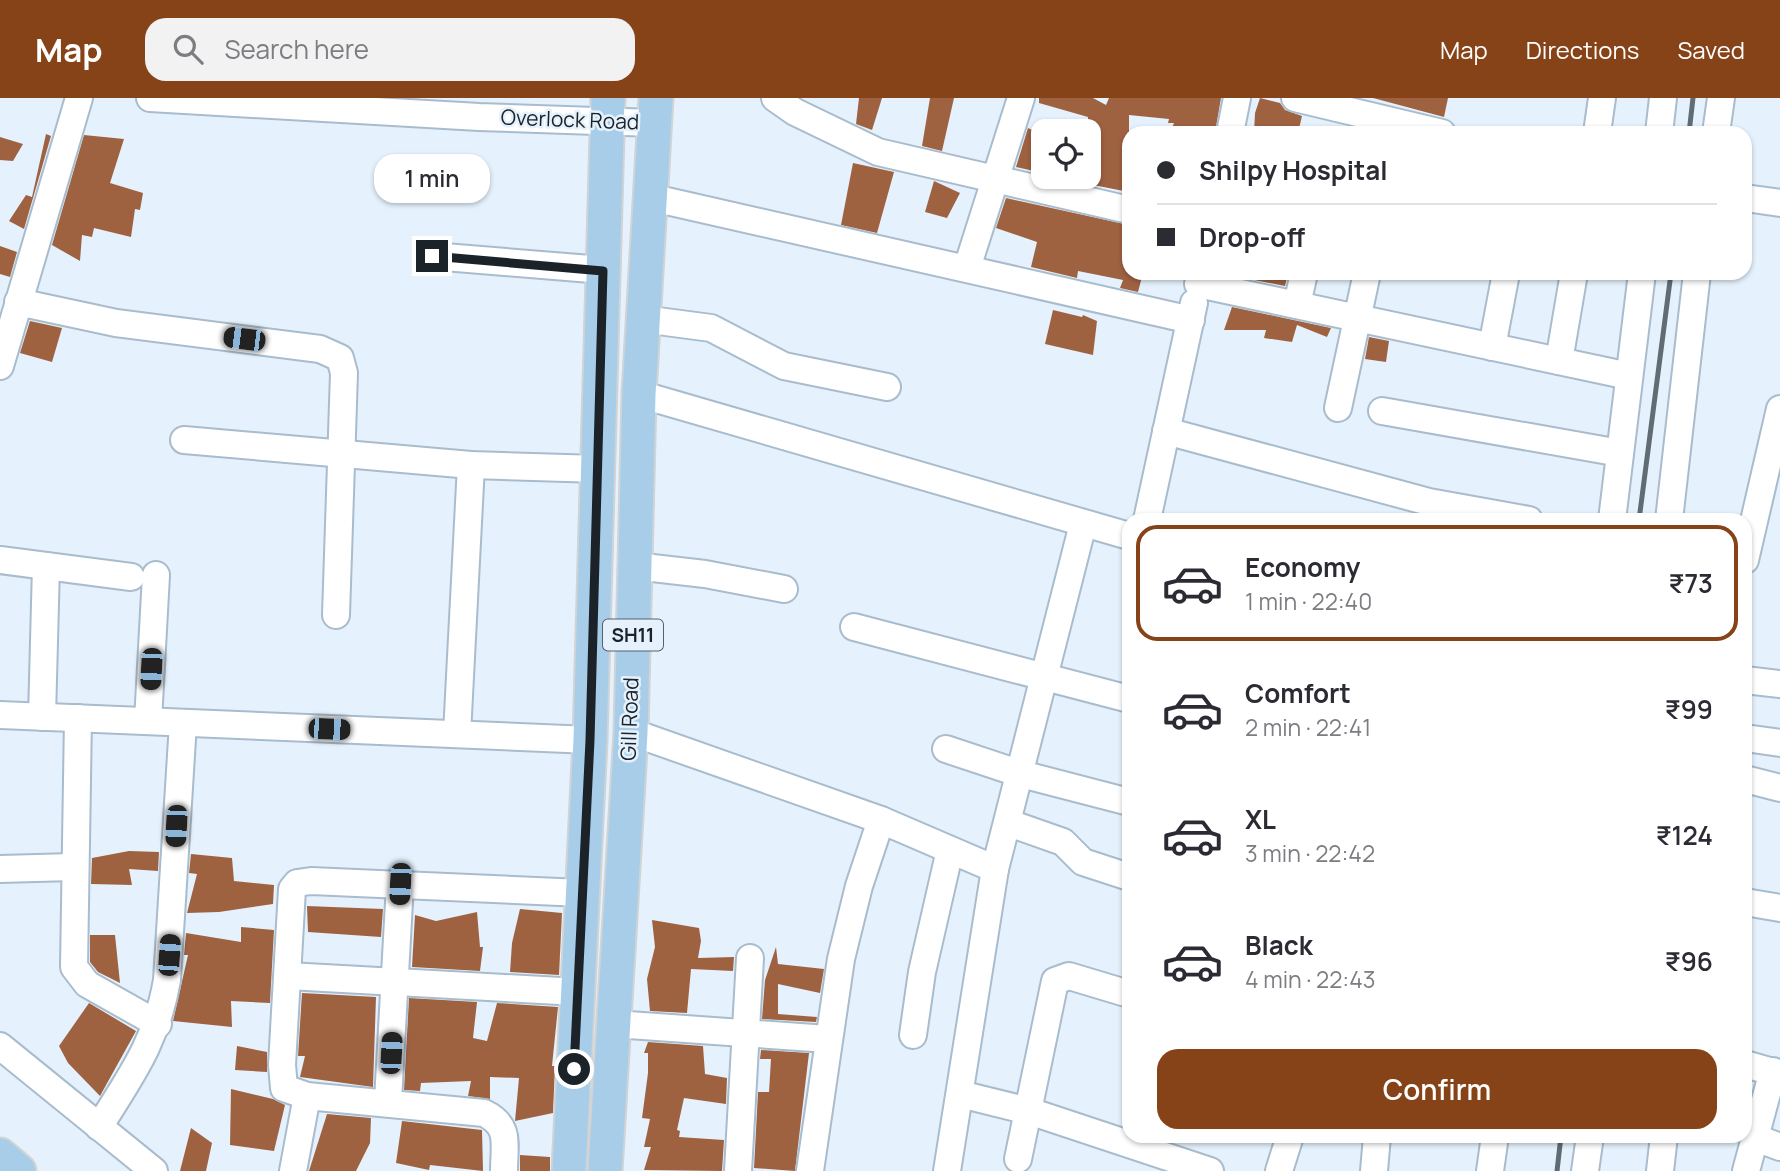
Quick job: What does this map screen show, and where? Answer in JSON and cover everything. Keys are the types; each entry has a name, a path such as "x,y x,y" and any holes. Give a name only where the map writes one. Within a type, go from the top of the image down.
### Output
{"main road":[{"name":"Gill Road","path":"569,1171 590,740 607,110"},
{"name":"Gill Road","path":"606,1171 631,732 639,394 655,110"},
{"path":"0,1156 19,1171"}],"street":[{"path":"0,366 79,98"},
{"name":"Overlock Road","path":"150,98 655,110"},
{"path":"775,98 795,112 878,152 1122,208"},
{"path":"967,268 1021,98"},
{"path":"1231,126 1237,98"},
{"path":"1295,98 1340,113 1398,118 1421,126"},
{"path":"1598,126 1602,98"},
{"path":"1661,126 1663,98"},
{"path":"1717,126 1721,98"},
{"path":"649,197 1191,320"},
{"path":"1752,199 1780,203"},
{"path":"432,256 603,271"},
{"path":"1148,513 1199,280"},
{"path":"1206,280 1297,305 1629,376"},
{"path":"1297,305 1302,280"},
{"path":"1338,408 1365,280"},
{"path":"1492,347 1505,280"},
{"path":"1559,361 1573,280"},
{"path":"1613,513 1641,280"},
{"path":"1670,513 1696,280"},
{"path":"18,302 116,323 320,349 341,358 344,373 336,615"},
{"path":"643,319 711,328 785,366 887,387"},
{"path":"639,394 1122,534"},
{"path":"1752,530 1780,409"},
{"path":"1382,411 1619,453"},
{"path":"1166,431 1429,502 1490,513"},
{"path":"184,440 471,465 599,469"},
{"path":"457,734 471,465"},
{"path":"947,1171 995,869 1009,823 1083,524"},
{"path":"0,560 143,576 148,721"},
{"path":"42,717 46,566"},
{"path":"635,566 705,574 784,589"},
{"path":"854,627 1122,697"},
{"path":"1752,681 1780,684"},
{"path":"0,715 590,740"},
{"path":"78,718 73,867 74,967 78,977 158,1024"},
{"path":"99,1127 146,1050 158,1024 167,981 183,723"},
{"path":"631,732 881,820 995,869"},
{"path":"1752,738 1780,743"},
{"path":"946,749 1021,774 1122,800"},
{"path":"1752,781 1780,788"},
{"path":"810,1171 828,1039 853,911 881,820"},
{"path":"1009,823 1063,842 1083,862 1122,875"},
{"path":"913,1035 922,972 950,850"},
{"path":"0,869 73,867"},
{"path":"504,1171 503,1128 494,1117 484,1112 388,1101 307,1096 289,1091 282,1080 292,889 297,883 400,884 582,894"},
{"path":"388,1101 400,884"},
{"path":"1752,903 1780,908"},
{"path":"738,1171 750,958"},
{"path":"288,976 578,992"},
{"path":"1018,1159 1055,981 1069,976 1122,992"},
{"path":"614,1024 745,1031 828,1039"},
{"path":"0,1045 154,1171"},
{"path":"1745,1171 1768,1143 1777,1072 1752,1066"},
{"path":"960,1094 1029,1111 1122,1141"},
{"path":"293,1171 307,1096"},
{"path":"1127,1143 1210,1171"},
{"path":"1279,1171 1288,1143"},
{"path":"1374,1171 1376,1143"},
{"path":"1490,1171 1494,1143"},
{"path":"1585,1171 1589,1143"},
{"path":"1660,1171 1663,1143"}],"building":[{"path":"859,98 882,98 872,130 856,124"},
{"path":"930,98 954,98 942,151 922,146"},
{"path":"1039,98 1093,98 1106,105 1109,98 1221,98 1216,126 1173,126 1174,123 1168,123 1169,119 1129,115 1129,126 1122,126 1122,191 1101,187 1101,119 1039,103"},
{"path":"1260,98 1280,103 1285,110 1302,116 1300,126 1254,126"},
{"path":"1373,98 1448,98 1444,117"},
{"path":"1028,128 1031,129 1031,170 1016,167"},
{"path":"46,134 51,136 24,229 9,221 26,195 32,197"},
{"path":"84,135 124,139 110,183 143,193 140,210 135,209 131,237 94,228 92,237 82,235 80,261 52,245"},
{"path":"0,137 23,144 13,161 0,160"},
{"path":"853,163 894,172 877,233 841,225"},
{"path":"934,181 960,193 947,218 925,212"},
{"path":"1006,198 1122,223 1122,280 1078,271 1077,278 1031,267 1037,242 996,228"},
{"path":"0,246 17,252 10,277 0,274"},
{"path":"1123,280 1141,280 1138,292 1120,288"},
{"path":"1254,280 1286,280 1285,286"},
{"path":"1232,307 1331,328 1327,337 1297,325 1292,342 1264,338 1266,330 1224,330"},
{"path":"1053,310 1082,317 1083,315 1097,321 1093,355 1045,344"},
{"path":"30,321 62,328 52,362 20,353"},
{"path":"1369,337 1389,341 1386,362 1365,359"},
{"path":"129,851 159,852 158,871 129,869 132,885 91,884 92,858"},
{"path":"191,854 232,858 234,881 274,885 273,904 219,912 187,913 197,874 189,873"},
{"path":"307,906 383,909 381,937 308,932"},
{"path":"520,909 562,913 559,975 510,972 512,943"},
{"path":"477,912 480,947 483,947 480,971 412,967 415,915 436,921"},
{"path":"652,920 699,928 701,941 698,958 734,957 733,971 691,969 687,1013 650,1011 647,979 655,947"},
{"path":"241,927 274,930 270,1003 231,1001 232,1027 173,1021 188,955 184,955 186,933 241,942"},
{"path":"90,935 115,935 120,983 98,972 90,962"},
{"path":"776,947 778,964 824,969 820,993 778,984 778,1014 817,1017 816,1022 762,1019 765,980"},
{"path":"302,993 376,997 373,1087 300,1077 305,1056 298,1056"},
{"path":"409,998 477,1002 473,1038 487,1041 497,1003 558,1007 552,1066 555,1066 553,1113 515,1121 519,1078 490,1077 490,1099 468,1096 471,1081 421,1083 420,1091 404,1090"},
{"path":"89,1003 136,1031 100,1096 68,1063 59,1046"},
{"path":"648,1042 703,1046 705,1074 727,1078 726,1104 684,1098 677,1130 680,1131 679,1137 724,1140 722,1171 644,1170 651,1147 644,1147 650,1119 642,1118 648,1073 648,1053 644,1053"},
{"path":"237,1046 267,1052 267,1072 235,1070"},
{"path":"761,1050 809,1053 795,1171 754,1168 758,1092 769,1092 771,1059 760,1059"},
{"path":"231,1089 273,1099 285,1105 274,1151 230,1145"},
{"path":"327,1114 371,1118 370,1143 356,1171 309,1171"},
{"path":"402,1121 482,1130 483,1171 430,1165 429,1170 396,1163"},
{"path":"191,1128 212,1143 206,1171 180,1171"},
{"path":"520,1155 550,1157 550,1171 520,1171"}],"railway":[{"path":"1690,126 1693,98"},
{"path":"1640,513 1670,280"},
{"path":"1557,1171 1560,1143"}],"route":[{"path":"432,256 603,271 590,740 574,1069"}]}
